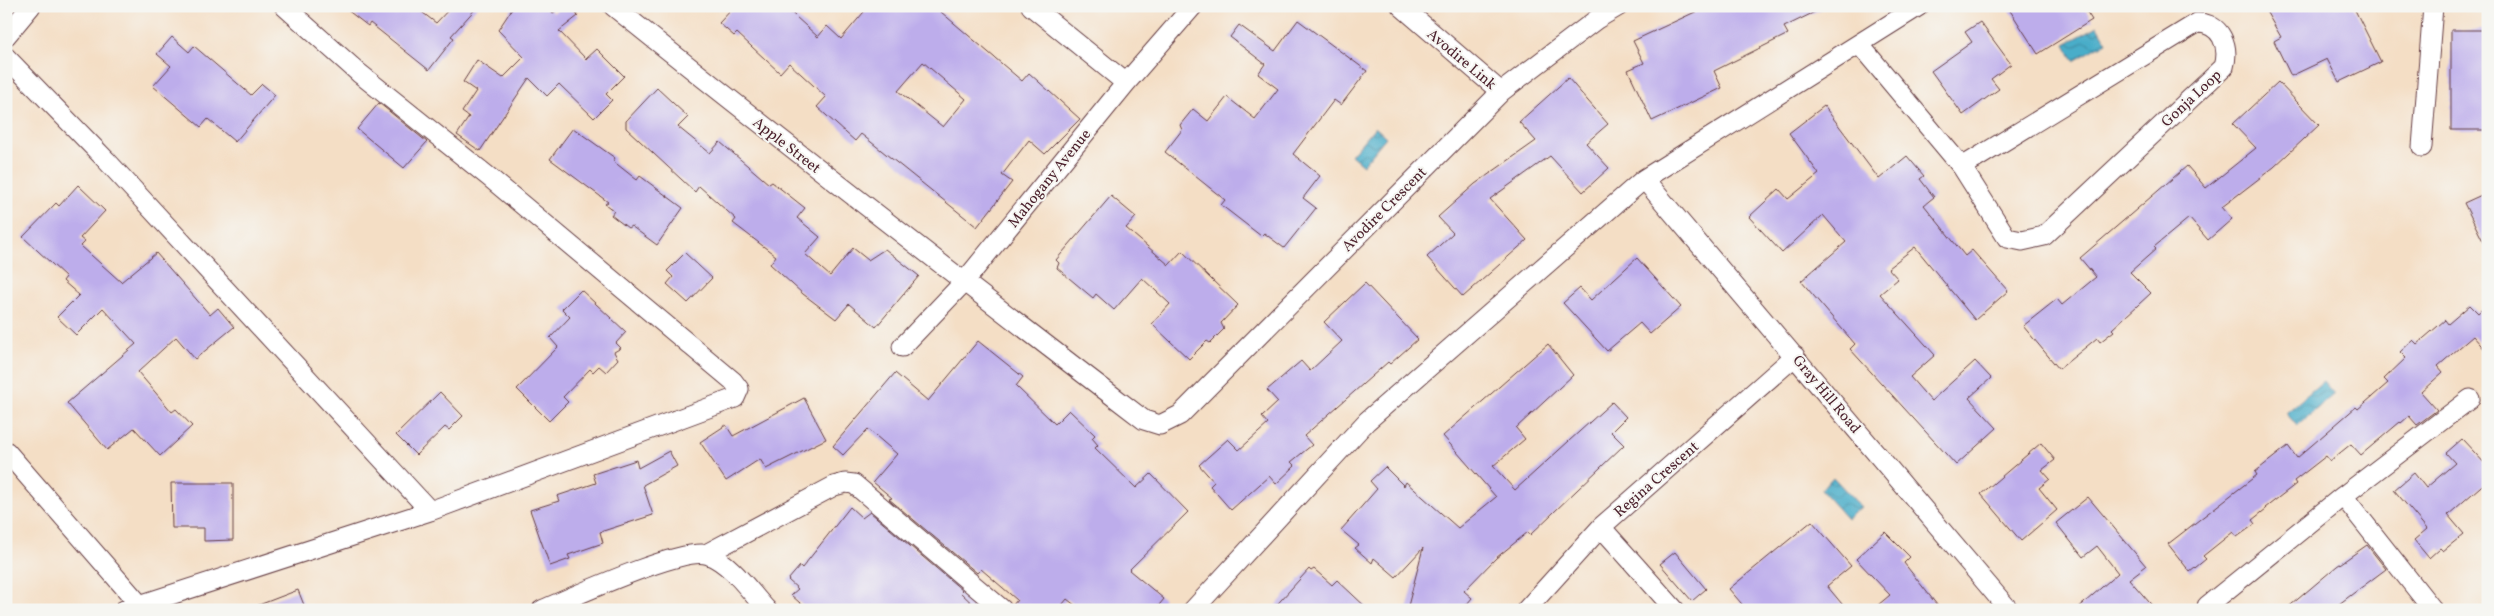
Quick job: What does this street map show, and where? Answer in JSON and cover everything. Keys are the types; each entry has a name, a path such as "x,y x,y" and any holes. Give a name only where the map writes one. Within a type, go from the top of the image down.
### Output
{"street":[{"path":"6,36 31,6"},
{"path":"6,451 131,607 430,511 736,398 739,389 733,381 489,177 359,73 284,6"},
{"name":"Apple Street","path":"613,6 802,158 1144,420 1160,425"},
{"path":"1031,6 1126,83"},
{"name":"Mahogany Avenue","path":"902,347 964,282 1126,83 1194,6"},
{"name":"Avodire Link","path":"1400,6 1501,92"},
{"name":"Avodire Crescent","path":"1160,425 1180,415 1501,92 1597,19 1619,6"},
{"path":"1193,610 1367,421 1644,179 1919,6"},
{"path":"2422,147 2433,6"},
{"name":"Gonja Loop","path":"1859,44 1962,167 2007,238 2022,240 2044,236 2224,67 2228,53 2223,39 2216,28 2207,23 2197,23 1962,167"},
{"path":"6,57 106,160 430,511"},
{"name":"Gray Hill Road","path":"1644,179 2009,610"},
{"name":"Regina Crescent","path":"1526,610 1601,527 1795,356"},
{"path":"2207,606 2343,496 2470,399"},
{"path":"542,610 677,556 706,554 834,486 845,482 854,484 1003,610"},
{"path":"2343,496 2433,610"},
{"path":"1601,527 1674,610"},
{"path":"706,554 724,563 767,610"}],"water":[{"path":"2098,26 2107,42 2074,61 2065,44"},
{"path":"1375,127 1386,137 1363,165 1351,155"},
{"path":"2323,381 2334,394 2297,426 2286,413"},
{"path":"1833,477 1861,507 1847,519 1821,490"}],"building":[{"path":"342,6 414,6 436,23 452,6 478,6 451,36 454,38 429,70 370,23 368,26"},
{"path":"514,6 547,6 553,13 562,6 570,6 578,16 559,31 586,59 597,49 624,76 606,94 612,100 594,118 559,84 547,96 529,78 480,151 457,135 469,117 462,112 476,91 463,82 477,60 503,78 524,57 498,30"},
{"path":"735,6 784,6 818,37 827,26 841,39 869,6 934,6 1022,81 1029,73 1080,119 1045,154 1029,140 1002,175 1012,182 977,227 861,134 855,141 817,107 826,97 789,63 780,73 737,33 734,36 719,23","holes":["923,62 966,99 943,127 898,91"]},
{"path":"1708,6 1827,6 1784,27 1788,34 1714,71 1722,88 1652,121 1628,70 1644,63 1633,41"},
{"path":"2007,6 2083,6 2092,20 2038,54"},
{"path":"2263,6 2353,6 2381,62 2339,82 2327,59 2291,76 2274,41 2281,37"},
{"path":"1298,20 1367,71 1341,105 1334,100 1293,154 1320,176 1303,198 1316,208 1284,248 1264,233 1261,236 1221,205 1225,200 1165,152 1182,130 1180,125 1193,109 1208,121 1227,97 1255,119 1278,89 1258,74 1265,64 1230,37 1239,25 1275,51"},
{"path":"1980,22 2011,64 1991,79 1999,89 1963,115 1931,71 1972,42 1965,32"},
{"path":"2451,30 2488,30 2488,130 2451,130"},
{"path":"172,37 189,52 194,46 251,95 262,84 275,95 235,142 208,119 201,127 153,86 171,66 157,54"},
{"path":"1568,78 1608,124 1586,143 1609,168 1583,192 1550,156 1490,199 1527,240 1463,297 1427,257 1453,233 1438,217 1475,184 1536,141 1519,122"},
{"path":"2278,82 2319,125 2274,167 2222,207 2232,219 2208,240 2189,218 2154,247 2156,249 2130,272 2151,293 2112,329 2114,331 2100,342 2097,338 2059,369 2023,326 2057,299 2062,305 2096,277 2080,258 2187,166 2206,188 2256,148 2233,124"},
{"path":"657,88 688,117 678,127 710,153 720,142 769,184 772,182 805,208 797,218 820,237 805,254 830,276 853,248 868,260 885,249 919,276 876,327 849,304 836,319 803,294 770,264 776,256 733,223 736,219 699,186 695,192 626,128 626,121"},
{"path":"379,103 427,142 404,168 357,129"},
{"path":"1824,106 1879,179 1907,156 1924,176 1920,179 1934,197 1924,205 1965,256 1972,250 2008,291 1975,320 1915,247 1888,268 1898,279 1880,294 1935,355 1910,377 1931,401 1975,361 1991,378 1969,398 1997,428 1956,465 1850,349 1855,344 1801,281 1846,242 1823,215 1782,253 1749,217 1779,189 1788,199 1819,174 1789,133"},
{"path":"573,128 615,158 613,161 637,180 640,176 683,208 657,245 631,226 628,228 611,215 614,211 605,204 608,202 550,159"},
{"path":"78,185 105,211 80,238 85,242 81,246 121,282 156,253 210,315 218,308 234,327 195,359 176,337 138,372 172,412 176,409 192,426 160,456 134,428 107,450 67,403 136,344 103,308 76,335 57,317 79,295 63,281 66,277 23,237 56,203 59,206"},
{"path":"2488,192 2488,251 2464,203"},
{"path":"1111,196 1136,217 1126,228 1169,265 1182,251 1238,305 1221,323 1224,329 1210,343 1207,341 1189,359 1152,324 1170,304 1142,278 1114,310 1096,294 1093,298 1057,268 1059,263 1056,260"},
{"path":"685,253 712,278 688,303 667,284 673,277 667,271"},
{"path":"1637,258 1681,307 1650,334 1640,323 1607,351 1563,303 1580,288 1591,300"},
{"path":"1365,283 1418,339 1390,364 1388,362 1304,436 1312,445 1291,462 1295,466 1276,484 1269,476 1231,510 1210,486 1214,482 1199,465 1228,439 1239,450 1268,424 1262,417 1278,402 1267,390 1301,361 1310,371 1342,341 1324,322"},
{"path":"581,290 626,332 616,343 621,348 614,352 618,359 606,372 599,366 593,372 590,369 563,397 568,402 549,421 517,389 558,347 550,338 570,317 562,309"},
{"path":"2488,304 2488,353 2473,336 2438,366 2443,372 2421,392 2437,410 2417,425 2409,416 2361,455 2351,444 2330,461 2326,456 2294,481 2296,484 2252,520 2255,524 2237,537 2233,532 2203,556 2206,559 2190,572 2168,544 2257,475 2255,472 2288,446 2297,458 2356,407 2358,409 2388,383 2384,379 2406,358 2400,352 2413,340 2417,344 2445,320 2448,324 2470,305 2478,313"},
{"path":"978,341 1023,377 1016,386 1055,424 1069,410 1095,435 1092,438 1098,445 1095,448 1136,488 1151,474 1188,512 1129,570 1164,599 1155,610 1081,610 1067,599 1058,610 1014,610 1013,605 1017,600 981,569 977,573 889,499 892,498 873,482 897,454 868,429 843,455 833,446 895,373 928,401"},
{"path":"1548,344 1573,375 1516,428 1525,439 1493,466 1515,490 1612,402 1626,417 1611,432 1624,445 1530,535 1528,532 1496,558 1464,591 1472,598 1462,610 1407,610 1423,548 1396,577 1374,558 1372,563 1355,548 1359,545 1341,530 1377,489 1370,481 1385,467 1404,486 1406,482 1458,528 1496,497 1443,436"},
{"path":"440,392 463,416 449,430 445,427 416,455 396,435"},
{"path":"804,398 826,439 766,469 760,459 726,481 700,442 726,425 733,436"},
{"path":"2462,439 2488,467 2488,480 2448,515 2464,534 2443,551 2440,548 2429,558 2414,540 2427,529 2394,490 2414,473 2426,488 2455,463 2446,453"},
{"path":"2041,443 2055,460 2042,470 2050,479 2039,488 2057,510 2021,541 1981,494"},
{"path":"669,451 677,466 643,485 653,515 600,532 603,543 568,555 570,559 550,566 530,510 559,501 557,496 596,483 593,474 636,460 638,468"},
{"path":"171,483 233,483 233,540 204,541 204,528 172,528"},
{"path":"2088,497 2146,566 2129,579 2156,610 2076,610 2118,573 2097,546 2083,557 2056,523"},
{"path":"850,507 862,518 870,512 962,590 960,592 979,610 808,610 791,595 798,589 788,580 800,566 802,568"},
{"path":"1812,521 1851,566 1827,586 1847,610 1747,610 1729,589"},
{"path":"1885,532 1910,557 1904,563 1941,610 1872,610 1890,595 1856,559"},
{"path":"2367,545 2386,569 2331,610 2285,610 2337,566"},
{"path":"1675,552 1706,589 1692,601 1660,564"},
{"path":"1309,569 1311,571 1314,569 1332,585 1337,580 1369,610 1272,610"},
{"path":"298,590 306,610 252,610 251,608"}]}
